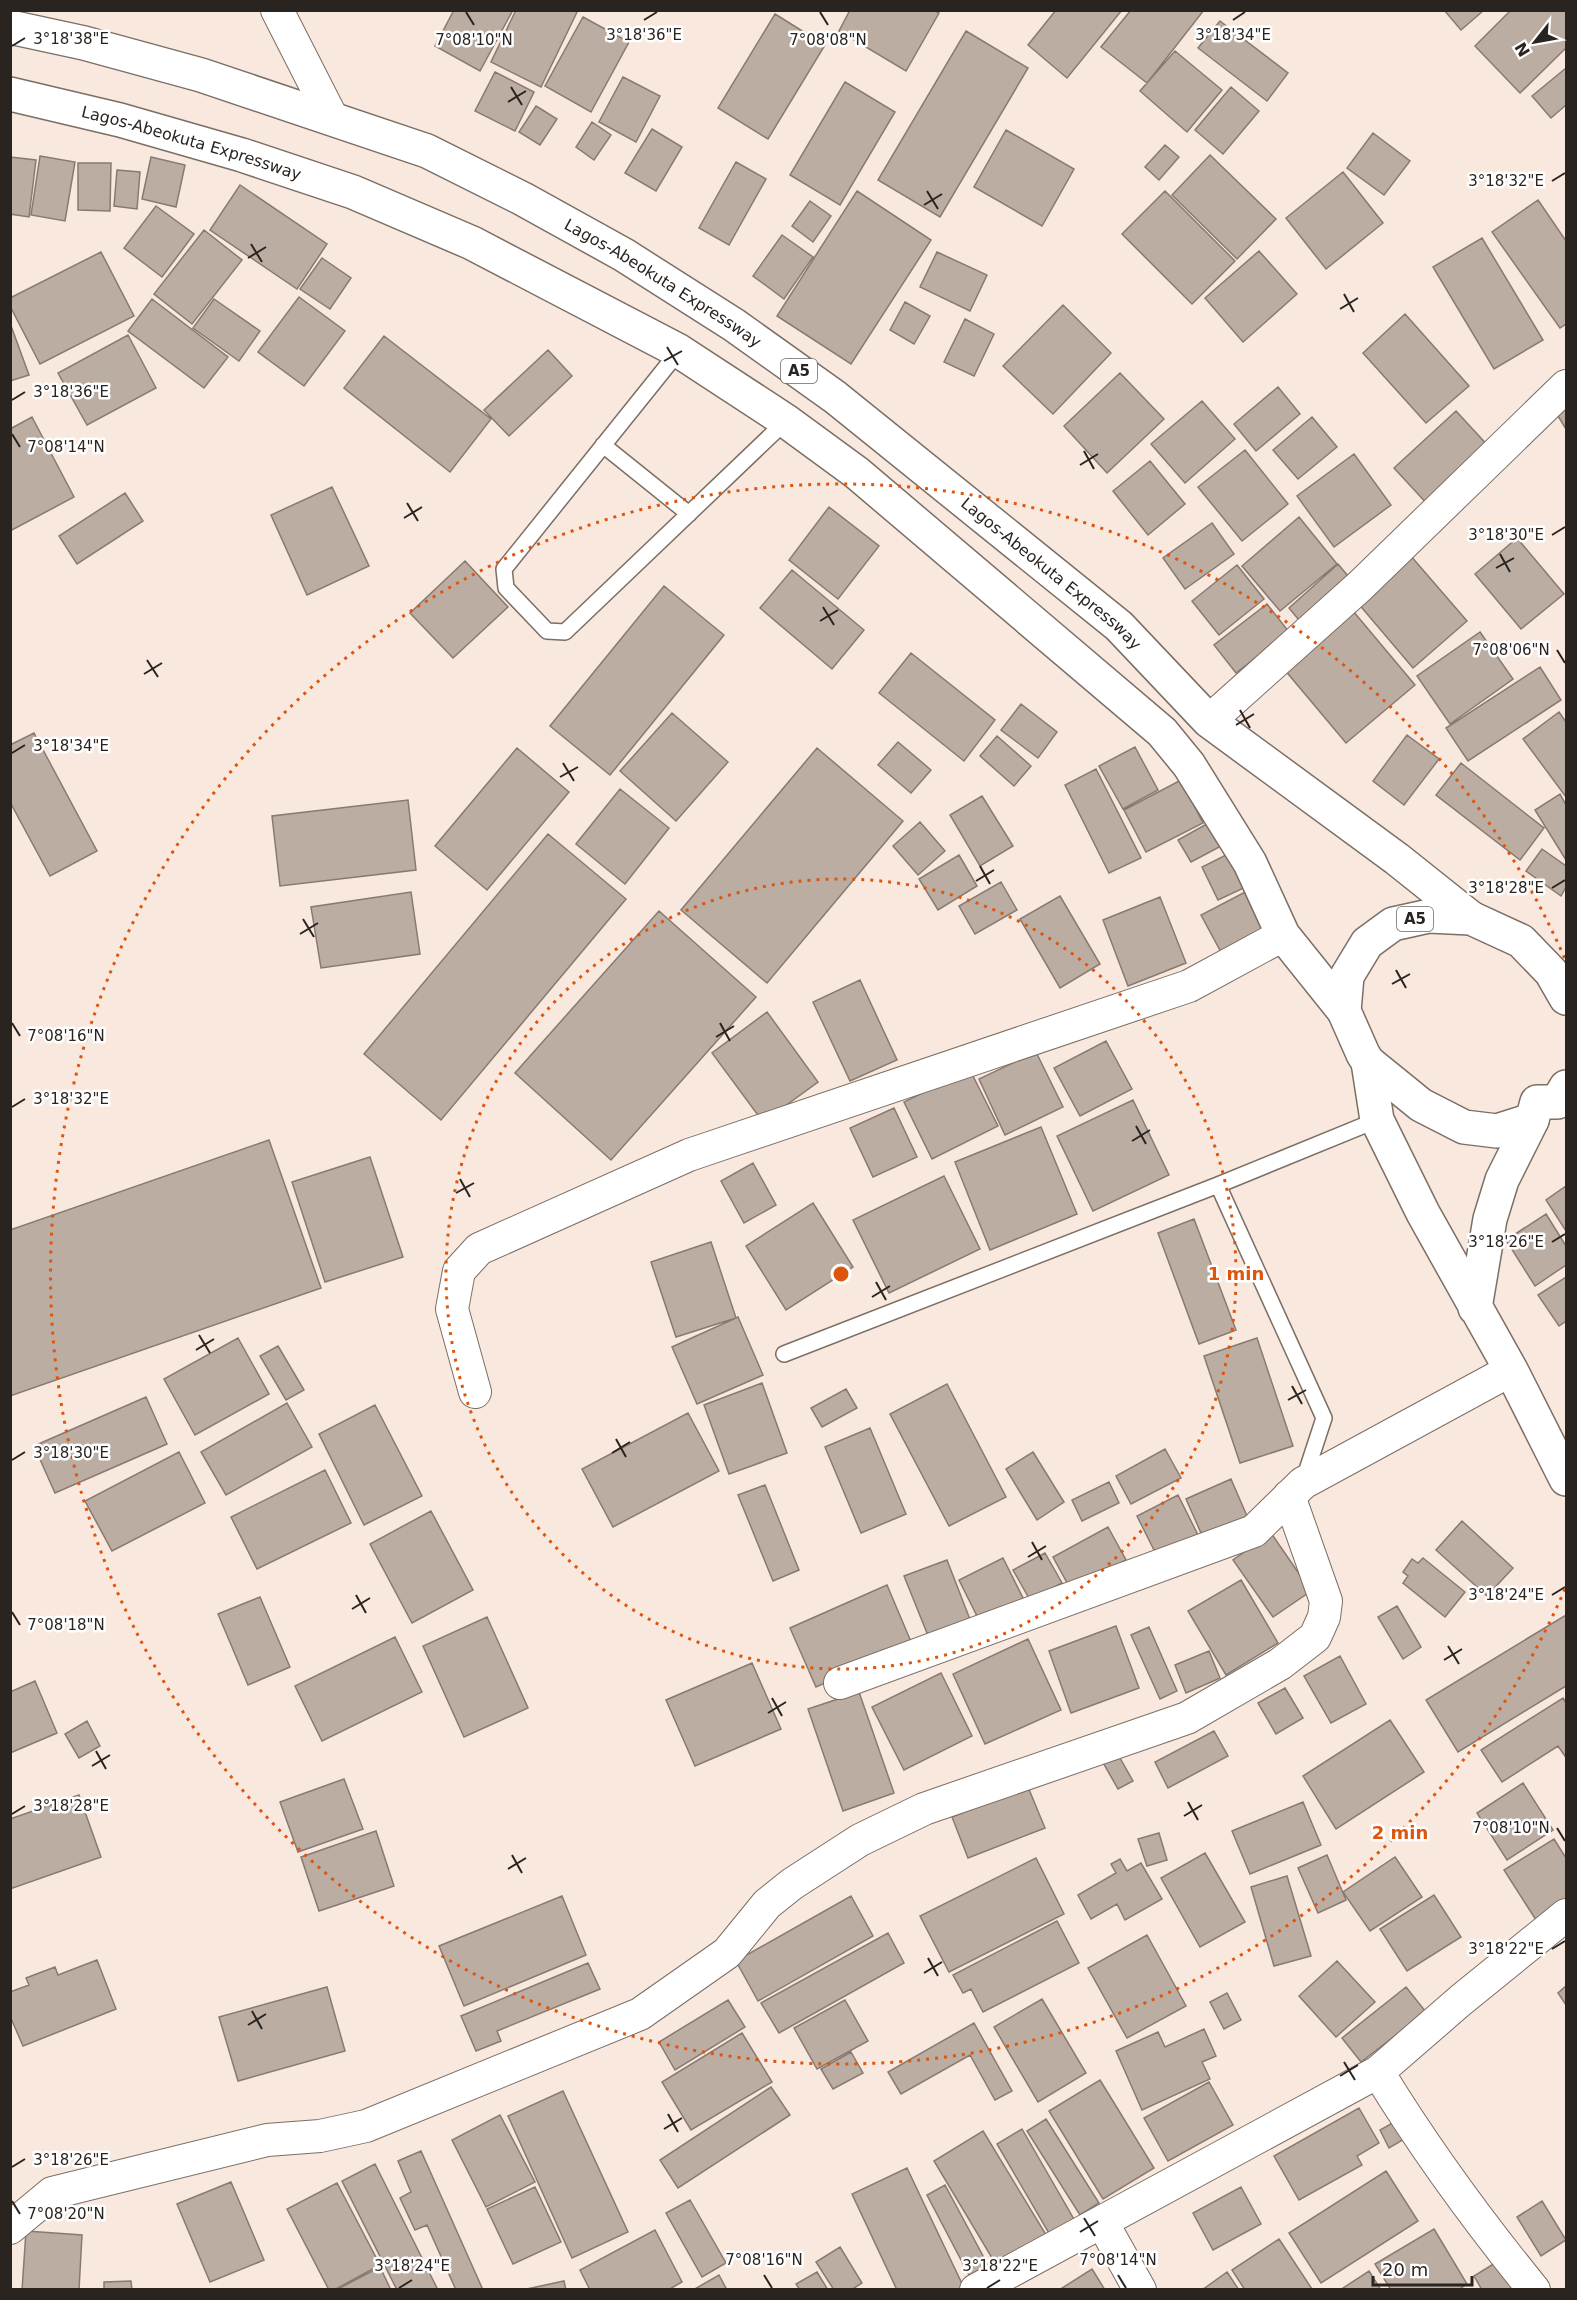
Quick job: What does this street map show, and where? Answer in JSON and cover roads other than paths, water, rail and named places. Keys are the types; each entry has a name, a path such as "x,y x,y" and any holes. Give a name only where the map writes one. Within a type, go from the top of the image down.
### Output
{"main road":[{"name":"Lagos-Abeokuta Expressway","path":"10,27 201,75 427,151 523,199 624,255 734,324 835,397 1119,626 1209,721 1397,859 1471,918"},
{"name":"Lagos-Abeokuta Expressway","path":"10,94 120,120 242,155 353,192 472,243 679,351 786,421 857,473 1162,732 1189,765 1250,863 1282,935 1344,1011 1368,1062"},
{"name":"A5","path":"1344,1011 1347,976 1367,943 1393,924 1429,916 1471,918 1521,941 1566,967"},
{"name":"A5","path":"1521,941 1551,972 1566,998"},
{"path":"1368,1062 1420,1105 1464,1127 1497,1131 1557,1102 1566,1087"},
{"path":"1368,1062 1377,1120 1423,1213 1511,1370 1566,1479"},
{"path":"1475,1308 1490,1219 1502,1180 1545,1108"}],"street":[{"path":"277,10 332,118"},
{"path":"1209,721 1360,586 1566,386"},
{"path":"475,1392 452,1309 459,1271 479,1249 689,1155 1189,986 1282,935"},
{"path":"840,1683 1254,1532 1295,1490 1511,1370"},
{"path":"10,2228 52,2193 267,2140 320,2136 366,2126 640,2014 727,1953 767,1904 792,1884 860,1840 924,1809 1187,1718 1280,1664 1315,1637 1324,1617 1326,1601 1295,1490"},
{"path":"976,2289 1378,2072 1461,2000 1566,1915"},
{"path":"1378,2072 1407,2120 1481,2225 1534,2289"},
{"path":"1102,2222 1140,2289"}],"lane":[{"path":"679,351 504,569 506,588 547,631 566,632 786,421"},
{"path":"603,445 689,514"},
{"path":"784,1354 1218,1185 1377,1120"},
{"path":"1218,1185 1324,1418 1295,1490"}]}
